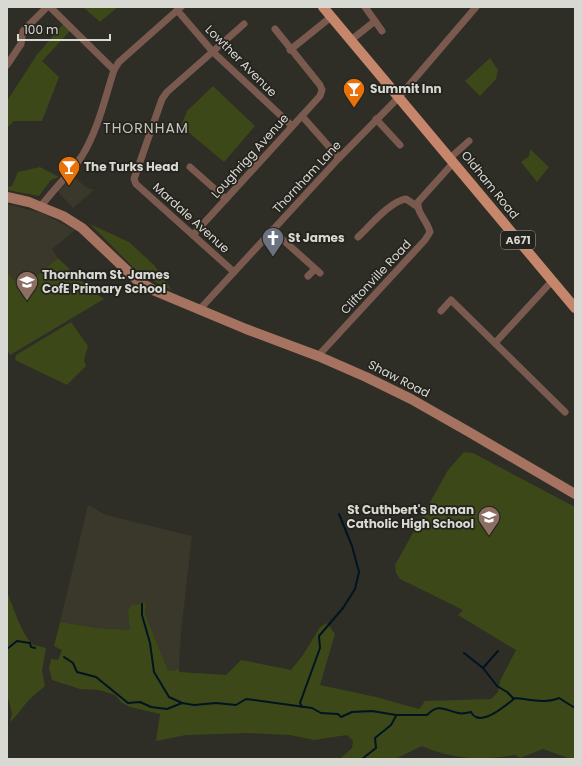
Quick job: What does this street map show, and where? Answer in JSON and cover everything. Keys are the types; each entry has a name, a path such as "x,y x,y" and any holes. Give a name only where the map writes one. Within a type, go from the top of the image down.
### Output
{"main road":[{"name":"A671","path":"323,7 399,97"},
{"name":"Oldham Road","path":"399,97 575,308"}],"street":[{"path":"7,65 21,44 23,31 48,7 114,70"},
{"path":"365,7 382,31"},
{"name":"Thornham Lane","path":"200,309 339,158 399,97 476,7"},
{"path":"41,206 72,171 82,155 94,131 114,70 119,62 179,9"},
{"name":"Lowther Avenue","path":"179,9 213,52 292,126"},
{"path":"274,29 290,50 331,17"},
{"path":"351,40 375,22"},
{"path":"213,52 244,24"},
{"name":"Loughrigg Avenue","path":"193,236 320,96 322,90 320,85 290,50"},
{"name":"Mardale Avenue","path":"213,52 167,92 162,99 134,179 136,184 234,272"},
{"path":"302,116 339,158"},
{"path":"376,119 400,146"},
{"path":"358,237 398,200 406,199 418,207 418,202 469,141"},
{"path":"190,167 226,199"},
{"name":"Shaw Road","path":"7,197 29,202 61,214 82,228 137,280 166,296 246,329 318,356 366,377 411,400 575,494"},
{"name":"Cliftonville Road","path":"318,356 425,240 430,232 428,223 419,212 418,207"},
{"path":"272,230 317,271 308,276"},
{"path":"495,343 552,281"},
{"path":"440,312 451,300 565,412"}],"shaded area":[{"path":"74,176 84,186 94,190 73,208 59,193 59,190"},
{"name":"Thornham St. James CofE Primary School","path":"7,204 42,213 75,230 52,249 58,258 34,278 10,355 7,350"},
{"path":"88,505 106,515 192,536 181,633 179,668 174,671 168,670 145,614 145,603 130,630 97,628 60,622"}],"green space":[{"path":"83,7 118,7 100,22"},
{"path":"64,23 71,30 42,61 59,77 42,121 14,121 7,128 7,101 36,56"},
{"path":"490,58 498,70 496,79 480,96 465,81"},
{"path":"213,86 255,126 224,162 181,126 187,111"},
{"path":"530,149 549,167 537,182 521,162 529,156"},
{"path":"40,167 59,177 51,180 39,196 7,190 7,187 12,186 18,172"},
{"path":"90,224 129,242 154,265 172,290 153,281 136,270"},
{"path":"58,258 91,290 104,299 10,355 7,350 7,272 14,281 28,271 34,278"},
{"path":"71,322 88,346 84,360 86,366 67,385 15,360 16,355"},
{"path":"464,452 473,453 575,507 575,759 543,749 520,758 515,755 491,758 468,758 445,754 422,746 395,759 340,759 352,748 353,741 347,735 314,740 290,735 248,733 186,735 156,741 160,714 130,707 122,703 115,695 99,690 80,689 52,680 49,669 51,659 58,660 62,650 54,646 60,622 97,628 130,630 128,610 132,605 146,603 145,614 168,670 174,671 179,668 179,672 226,675 241,660 291,670 303,655 320,627 327,623 335,634 320,685 376,697 419,709 425,701 491,699 498,692 500,681 516,650 458,615 463,610 400,579 396,573 395,565 448,470"},
{"path":"7,592 26,636 34,645 46,648 42,671 45,686 29,700 10,722 12,713 7,694"}],"waterway":[{"path":"302,707 300,703 320,648 319,636 343,608 355,589 359,572 352,546 339,514"},
{"path":"142,604 142,615 150,643 154,672 169,697 182,703"},
{"path":"7,649 17,641 30,643 31,647 35,648"},
{"path":"483,668 498,651"},
{"path":"464,653 483,668 497,686 507,692 514,699"},
{"path":"64,657 73,663 77,672 96,677 128,703 140,702 151,707 167,709 182,703 194,705 216,703 236,705 246,699 312,708 321,713 338,714 341,717 352,712 372,711 396,715 427,715 435,709 442,708 460,713 471,712 475,717 480,718 491,715 515,698 543,701 559,698 575,708"},
{"path":"362,759 376,748 375,738 391,725 396,716"}],"place":[{"name":"Summit Inn","path":"354,108"},
{"name":"The Turks Head","path":"69,186"},
{"name":"St James","path":"273,258"},
{"name":"Thornham St. James CofE Primary School","path":"27,302"},
{"name":"St Cuthbert's Roman Catholic High School","path":"489,536"}],"district":[{"name":"THORNHAM","path":"146,128"}]}
